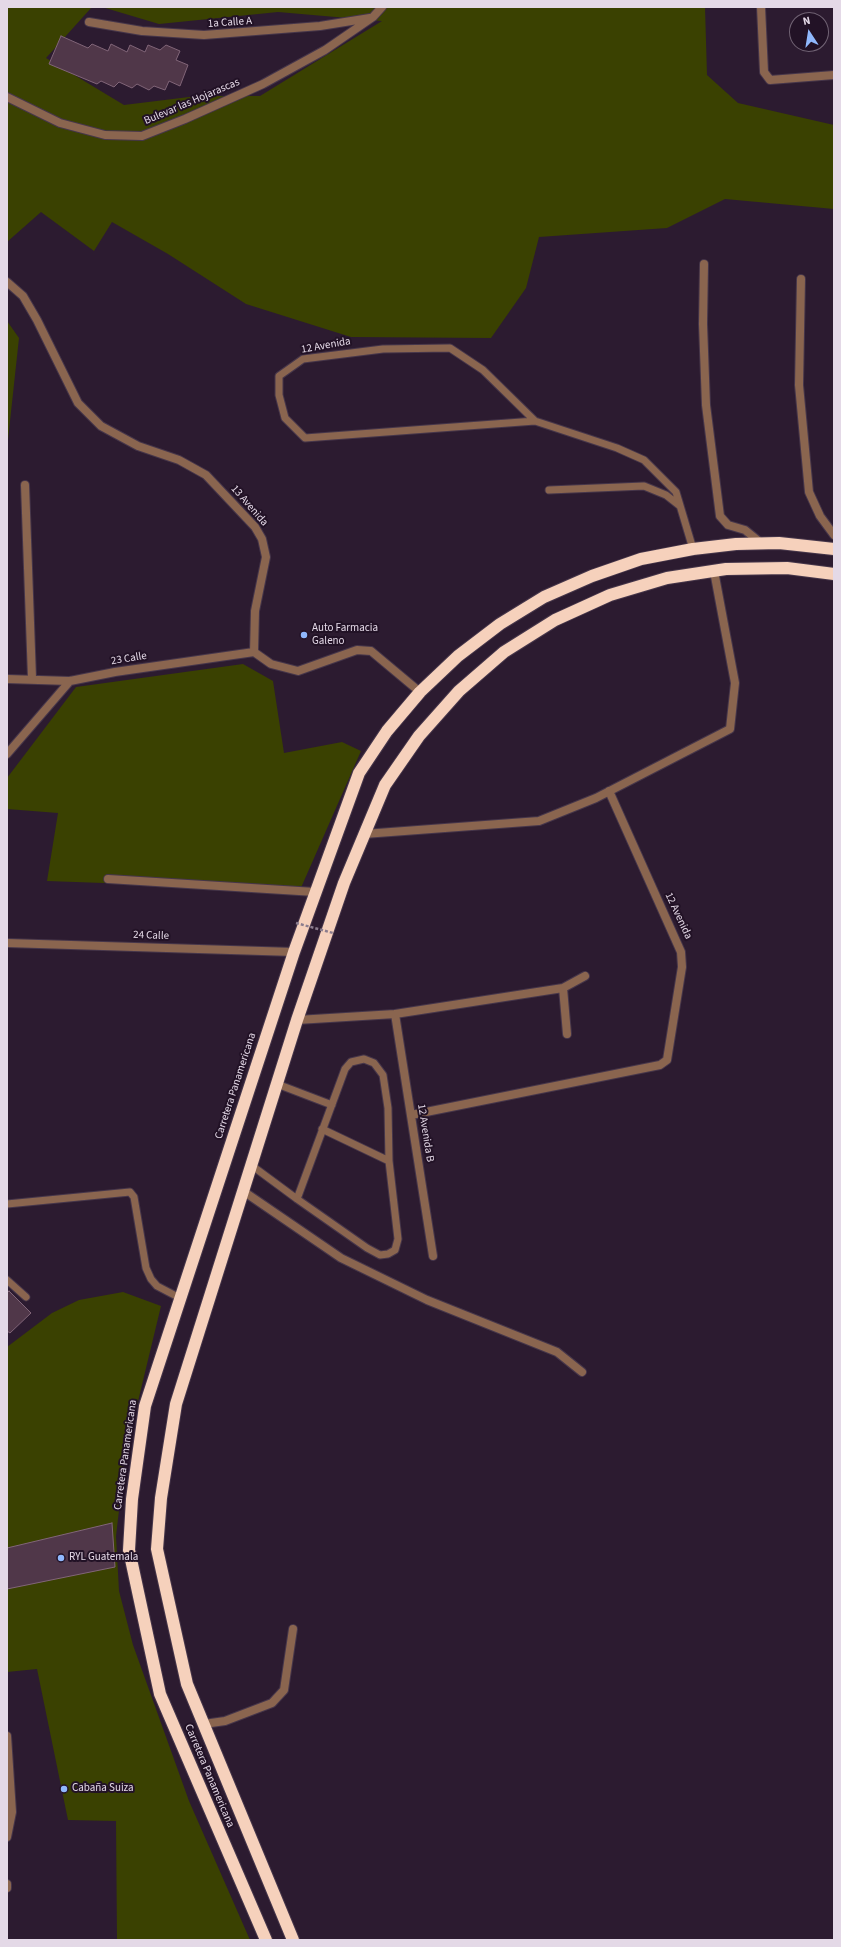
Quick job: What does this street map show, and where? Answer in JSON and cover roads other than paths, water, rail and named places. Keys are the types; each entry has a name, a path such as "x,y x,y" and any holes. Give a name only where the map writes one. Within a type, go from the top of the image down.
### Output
{"highway":[{"name":"Carretera Panamericana","path":"266,1940 160,1694 129,1550 132,1499 145,1406 294,952 359,773 387,731 420,692 470,647 500,624 544,597 592,576 641,559 693,548 736,544 779,543 834,549"},
{"name":"Carretera Panamericana","path":"293,1940 187,1684 157,1549 161,1498 176,1404 297,1020 344,883 385,786 419,736 459,691 504,652 555,620 610,595 667,578 726,569 786,568 834,574"}],"street":[{"name":"Bulevar las Hojarascas","path":"7,97 60,123 104,135 142,136 185,119 263,84 325,50 373,17 382,7"},
{"path":"761,7 764,72 770,80 834,75"},
{"name":"1a Calle A","path":"89,22 142,31 204,36 320,26 373,17"},
{"path":"704,264 703,324 706,405 720,516 728,525 744,530 761,543"},
{"path":"801,279 799,385 809,492 820,516 834,535"},
{"path":"7,282 23,296"},
{"path":"7,292 23,296"},
{"name":"13 Avenida","path":"23,296 37,320 78,403 100,426 138,446 179,460 206,475 255,527 262,539 266,557 255,611 254,652"},
{"path":"25,485 32,678"},
{"path":"364,834 539,821 596,798 730,729 735,683 714,571"},
{"path":"254,652 271,664 298,671 357,650 371,651 420,692"},
{"name":"23 Calle","path":"7,679 32,678 70,681 115,672 254,652"},
{"path":"7,754 70,681"},
{"name":"12 Avenida","path":"411,1116 660,1065 667,1060 682,966 682,952 609,791"},
{"path":"108,879 315,892"},
{"name":"24 Calle","path":"7,943 294,952"},
{"path":"297,1020 395,1014 563,988 585,976"},
{"path":"563,988 567,1034"},
{"name":"12 Avenida B","path":"395,1014 433,1256"},
{"path":"243,1190 341,1258 428,1300 557,1352 582,1372"},
{"path":"204,1724 225,1721 272,1704 284,1690 293,1629"},
{"path":"7,1736 12,1812 7,1837"}],"lane":[{"name":"12 Avenida","path":"535,421 483,370 450,348 383,348 303,359 280,376 279,395 285,418 305,438 535,421 617,448 644,460 676,492 693,548"},
{"path":"548,490 644,486 666,495 680,506"},
{"path":"251,1165 297,1199 367,1248 380,1255 388,1254 395,1250 398,1239 389,1161 388,1108 383,1075 374,1063 364,1059 351,1062 345,1069 297,1199"},
{"path":"277,1084 332,1105"},
{"path":"322,1129 389,1161"},
{"path":"7,1204 130,1192 134,1197 143,1255 151,1279 157,1286 180,1298"},
{"path":"7,1280 26,1298"}],"place":[{"name":"Auto Farmacia Galeno","path":"304,635"},
{"name":"RYL Guatemala","path":"61,1558"},
{"name":"Cabaña Suiza","path":"64,1789"}]}
